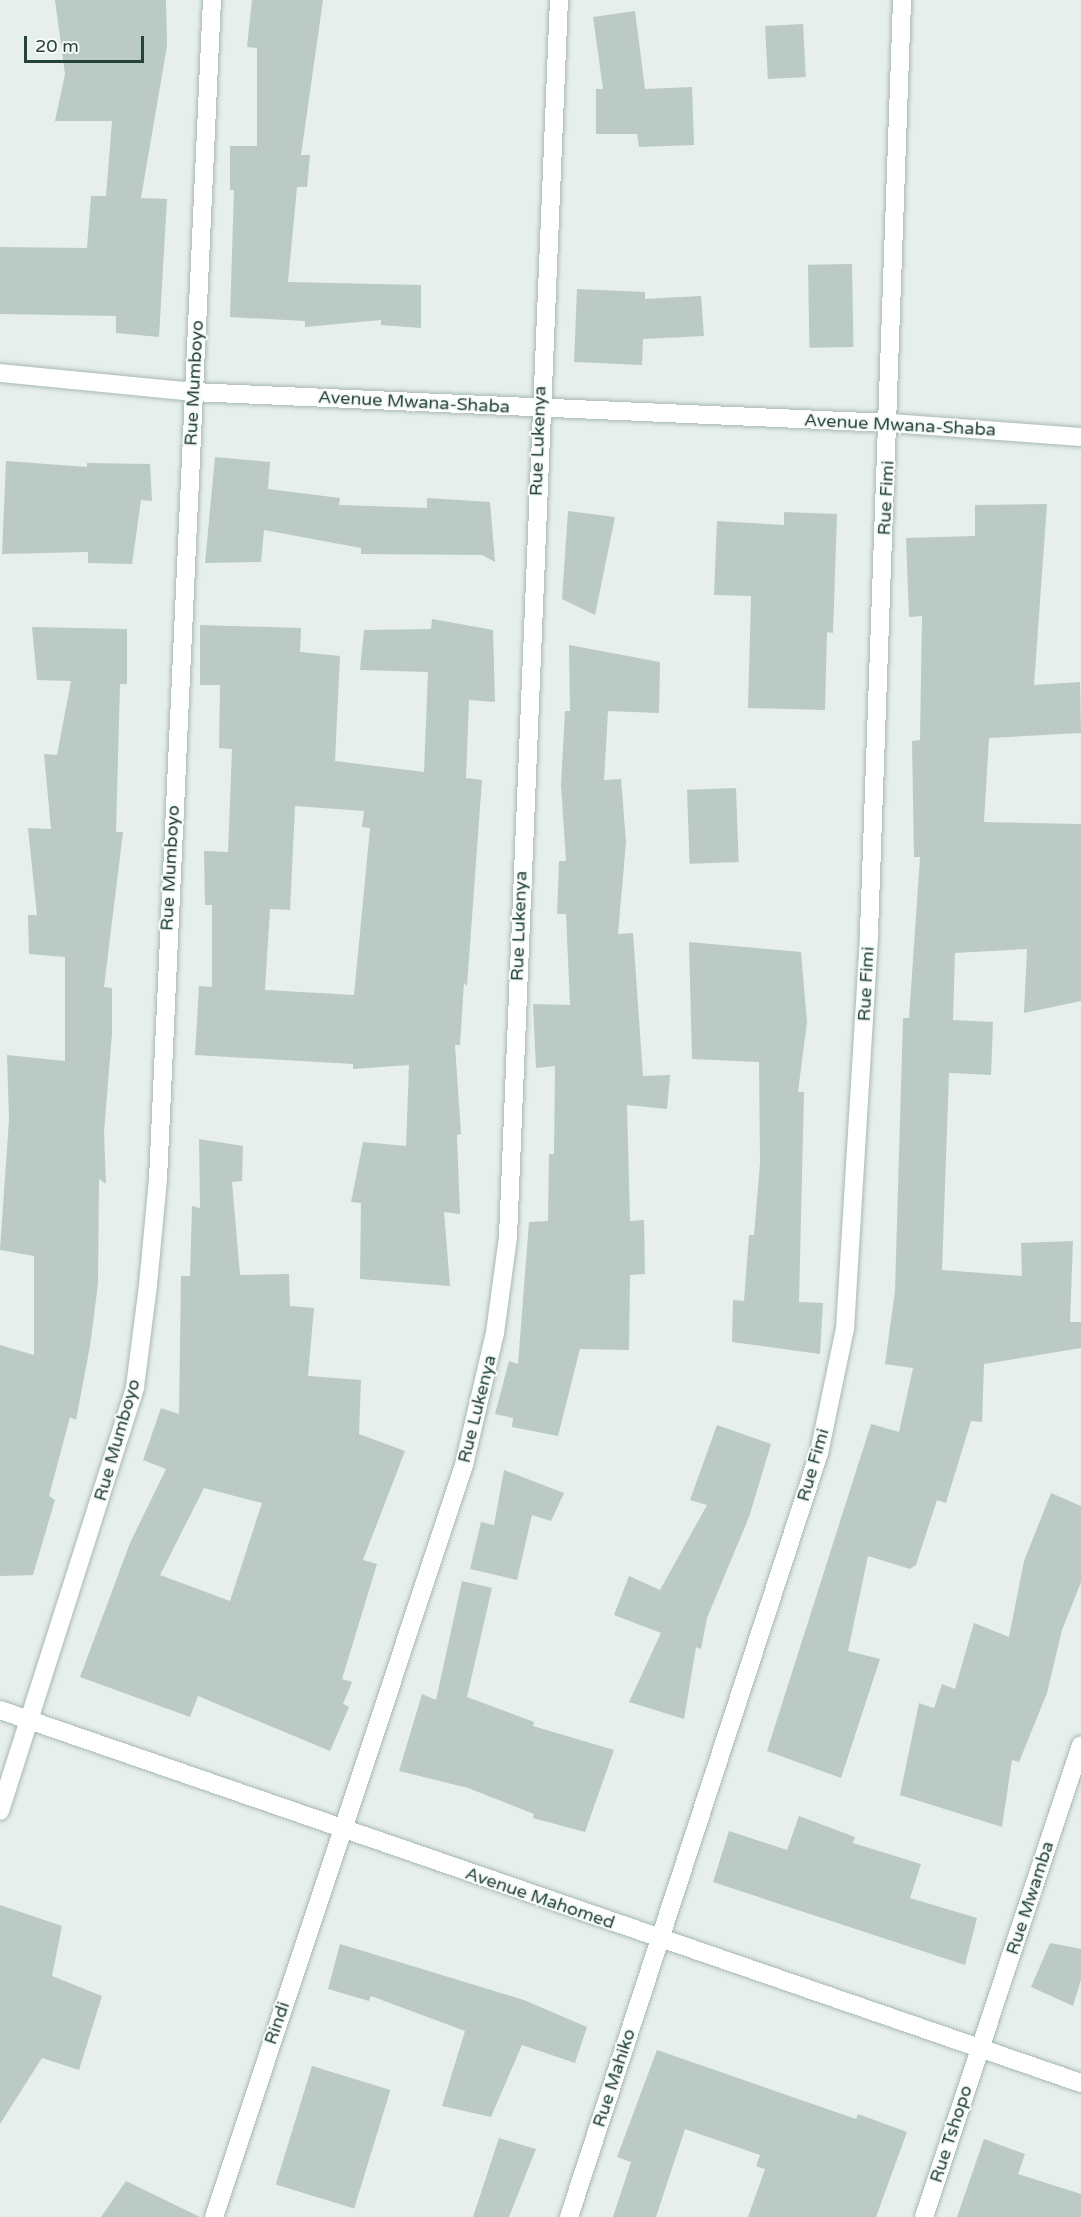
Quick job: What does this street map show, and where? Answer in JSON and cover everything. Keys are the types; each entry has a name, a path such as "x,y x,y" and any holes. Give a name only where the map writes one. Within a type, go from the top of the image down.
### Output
{"street":[{"name":"Rue Mumboyo","path":"0,1811 135,1387 147,1297 158,1179 212,0"},
{"name":"Rue Lukenya","path":"345,1830 464,1465 495,1333 508,1237 539,408 559,0"},
{"name":"Rue Fimi","path":"659,1939 819,1453 845,1329 860,1118 890,423 902,0"},
{"name":"Avenue Mwana-Shaba","path":"0,373 193,392 890,423 1081,437"},
{"name":"Avenue Mahomed","path":"0,1710 979,2051 1081,2083"},
{"name":"Rue Mwamba","path":"979,2051 1081,1746"},
{"name":"Rindi","path":"214,2217 345,1830"},
{"name":"Rue Mahiko","path":"569,2217 659,1939"},
{"name":"Rue Tshopo","path":"924,2217 979,2051"}],"building":[{"path":"55,0 166,0 167,46 141,198 167,199 159,337 116,333 116,316 0,314 0,247 87,248 91,196 106,196 112,121 55,121 65,74"},
{"path":"252,0 323,0 301,155 310,155 307,187 297,187 288,282 421,285 421,328 381,325 381,320 305,327 305,321 230,317 234,190 230,190 230,146 257,146 257,48 247,47"},
{"path":"635,11 645,89 692,87 694,145 639,147 637,134 596,134 596,89 603,89 593,17"},
{"path":"803,24 806,77 768,79 765,26"},
{"path":"852,264 853,347 809,348 808,265"},
{"path":"577,289 645,292 645,299 701,296 704,336 643,339 642,365 574,362"},
{"path":"215,457 270,462 268,489 340,498 339,505 427,508 427,498 490,502 495,562 482,555 361,554 361,548 264,530 261,562 205,563"},
{"path":"6,461 87,467 87,463 150,464 152,501 141,500 132,564 88,563 88,552 2,554"},
{"path":"1047,504 1034,685 1080,682 1081,733 989,738 984,822 1081,824 1081,1001 1024,1013 1027,949 955,953 953,1020 993,1022 991,1075 949,1073 942,1270 1022,1276 1021,1243 1073,1241 1070,1322 1081,1322 1081,1348 984,1364 982,1422 971,1421 946,1503 937,1500 916,1565 910,1569 868,1556 848,1651 880,1659 841,1778 767,1751 871,1424 899,1432 913,1368 885,1364 895,1291 903,1018 909,1018 920,857 914,857 912,741 920,740 922,616 909,617 906,538 975,536 975,505"},
{"path":"568,511 615,517 595,615 562,599"},
{"path":"784,512 837,514 833,633 827,632 825,710 748,708 751,596 714,595 717,521 784,525"},
{"path":"432,619 493,630 495,702 469,700 466,778 482,780 467,986 464,983 460,1045 455,1045 461,1134 457,1135 460,1214 444,1212 450,1286 360,1279 361,1203 351,1202 363,1142 406,1146 409,1065 353,1069 353,1064 195,1055 199,986 212,987 212,905 205,905 204,851 228,852 232,749 219,748 220,685 200,685 200,625 301,628 300,652 340,656 335,761 424,772 428,672 360,670 364,630 431,629","holes":["295,806 364,811 362,827 370,828 354,995 265,990 270,909 290,910"]},
{"path":"32,627 127,629 127,684 120,684 116,832 123,832 104,987 112,988 112,1033 104,1132 106,1184 99,1179 98,1284 90,1346 76,1420 70,1417 49,1496 55,1500 33,1575 0,1576 0,1345 34,1355 34,1256 0,1250 9,1119 7,1055 65,1061 65,957 29,954 28,915 37,915 28,828 51,829 44,754 57,755 71,681 37,680"},
{"path":"569,645 660,662 659,713 608,711 604,780 621,779 626,842 618,934 633,933 643,1076 670,1075 667,1109 627,1105 630,1221 644,1220 645,1274 630,1275 629,1350 580,1349 558,1436 512,1427 513,1418 495,1414 509,1361 518,1364 529,1222 548,1221 549,1154 554,1154 555,1066 536,1068 533,1004 570,1005 566,914 557,914 559,861 566,861 561,785 565,711 570,711"},
{"path":"736,788 739,862 690,864 687,790"},
{"path":"689,942 801,952 807,1022 798,1092 804,1092 799,1302 823,1303 820,1354 732,1342 733,1300 744,1301 749,1235 754,1235 760,1163 759,1062 692,1059"},
{"path":"199,1139 243,1146 242,1181 232,1182 240,1275 289,1274 290,1306 314,1308 308,1376 361,1380 359,1434 405,1451 363,1560 377,1564 342,1679 352,1682 343,1704 349,1707 330,1751 198,1696 190,1717 80,1677 130,1543 166,1469 143,1460 161,1408 179,1414 181,1276 190,1276 192,1206 200,1208","holes":["204,1488 262,1503 230,1601 160,1575"]},
{"path":"717,1425 771,1444 749,1517 707,1618 701,1649 696,1647 684,1719 629,1702 661,1633 614,1615 629,1576 660,1590 707,1505 690,1500"},
{"path":"504,1470 564,1493 551,1521 532,1515 517,1580 470,1569 481,1522 494,1525"},
{"path":"1051,1493 1081,1506 1081,1582 1062,1630 1047,1693 1019,1762 1012,1760 1002,1827 900,1795 919,1703 934,1708 942,1684 955,1689 974,1623 1009,1637 1024,1561"},
{"path":"462,1581 492,1588 467,1697 534,1722 533,1726 614,1750 585,1832 533,1818 534,1814 468,1788 399,1771 422,1694 436,1700"},
{"path":"799,1816 855,1837 853,1843 921,1864 910,1898 977,1918 965,1965 713,1882 729,1831 787,1850"},
{"path":"0,1905 62,1926 52,1976 102,1996 79,2070 42,2058 0,2124"},
{"path":"1050,1943 1081,1949 1081,1980 1073,2006 1031,1987"},
{"path":"340,1944 524,2000 587,2027 575,2063 522,2045 491,2117 442,2106 465,2031 371,1996 369,2001 328,1989"},
{"path":"657,2050 856,2119 858,2114 907,2132 876,2217 748,2217 765,2169 756,2166 760,2155 685,2129 656,2217 613,2217 631,2162 617,2157"},
{"path":"312,2066 390,2090 354,2209 276,2185"},
{"path":"499,2138 536,2149 509,2217 473,2217"},
{"path":"984,2139 1025,2154 1018,2174 1081,2194 1081,2217 957,2217"},
{"path":"126,2181 200,2217 101,2217"}]}
